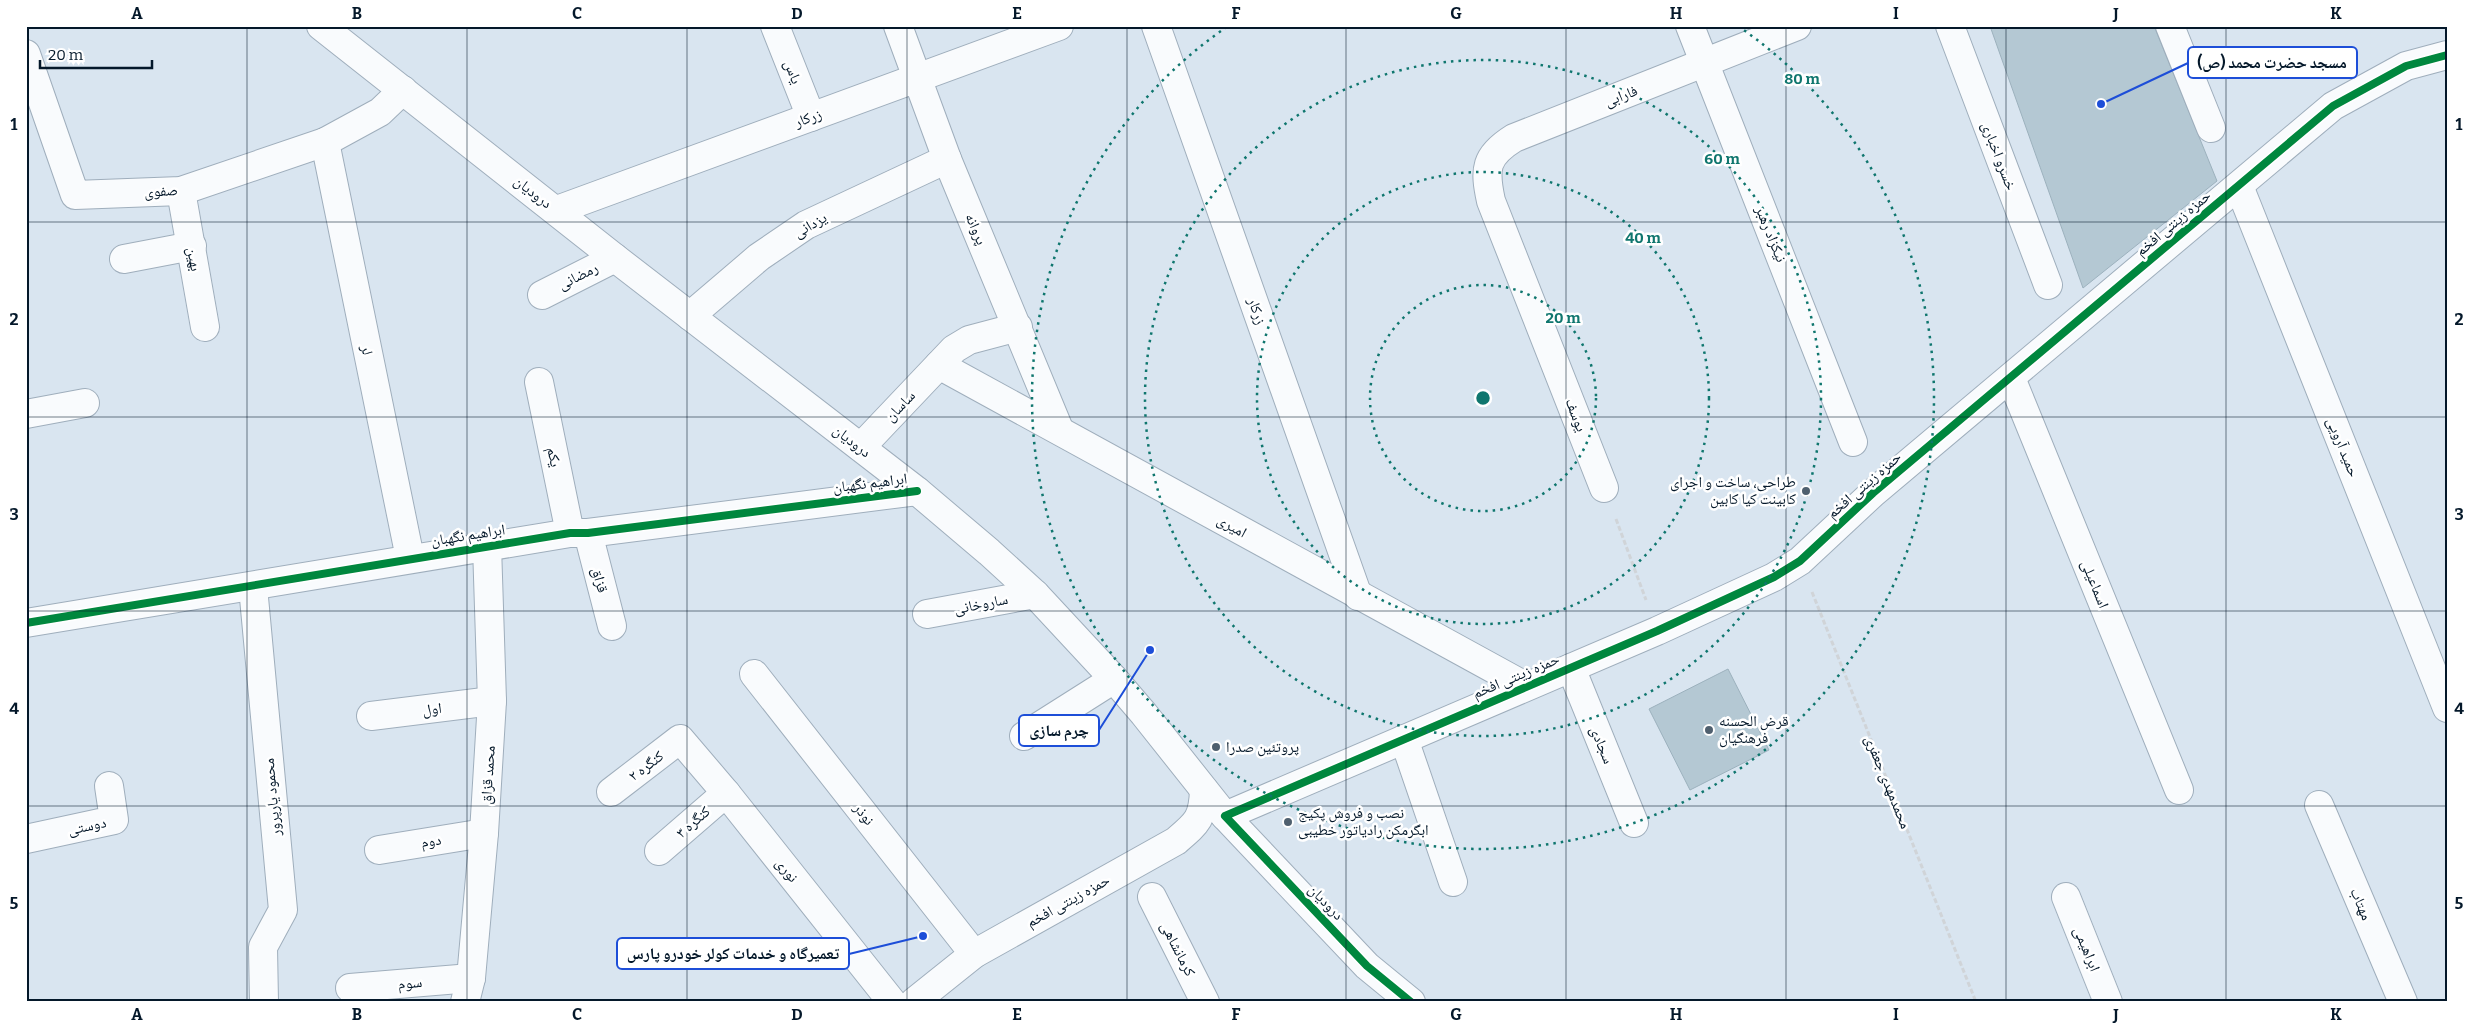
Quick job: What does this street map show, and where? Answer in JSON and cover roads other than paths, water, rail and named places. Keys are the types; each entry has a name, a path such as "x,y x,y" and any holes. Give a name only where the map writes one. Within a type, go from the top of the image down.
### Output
{"street":[{"name":"درودیان","path":"321,26 615,258 917,491 1034,594 1114,679 1225,816 1367,966 1411,1002"},
{"name":"یاس","path":"775,26 811,117"},
{"name":"پروانه","path":"898,26 947,159 1060,429"},
{"name":"زرکار","path":"556,210 1059,26"},
{"name":"زرکار","path":"1156,26 1358,596"},
{"name":"نیکزاد رهبر","path":"1690,26 1853,442"},
{"name":"فارابی","path":"1491,201 1486,177 1489,161 1499,147 1514,138 1797,26"},
{"name":"خسرو اخباری","path":"1950,26 2048,285"},
{"path":"2170,26 2210,128"},
{"name":"صفوی","path":"26,54 75,195 180,191 324,142 380,112 403,90"},
{"name":"حمزه زینتی افخم","path":"1225,816 1657,631 1774,577 1800,561 1873,493 2333,106 2406,66 2447,55"},
{"name":"لر","path":"324,142 410,558"},
{"name":"یزدانی","path":"690,316 760,257 806,225 947,159"},
{"name":"حمید آرویی","path":"2239,186 2447,708"},
{"name":"بهین","path":"180,191 192,246 205,326"},
{"name":"یوسف","path":"1491,201 1604,488"},
{"path":"124,259 192,246"},
{"name":"رمضانی","path":"542,295 615,258"},
{"name":"ساسان","path":"861,447 954,349 969,340 1018,327"},
{"name":"امیری","path":"939,365 1060,429 1358,596 1525,686"},
{"name":"اسماعیلی","path":"2011,378 2179,790"},
{"name":"یکم","path":"539,382 579,533"},
{"path":"26,414 85,403"},
{"name":"ابراهیم نگهبان","path":"26,623 253,587 487,546 917,491"},
{"name":"قزاق","path":"579,533 612,626"},
{"name":"محمد قزاق","path":"468,990 484,833 492,701 487,546"},
{"name":"محمود یارپرور","path":"253,587 282,910 263,946 264,1002"},
{"name":"ساروخانی","path":"927,614 1034,594"},
{"name":"سجادی","path":"1570,668 1634,823"},
{"name":"نوذر","path":"754,674 974,954"},
{"path":"1024,736 1114,679"},
{"name":"اول","path":"371,716 492,701"},
{"name":"کنگره ۲","path":"611,792 680,739"},
{"name":"نوری","path":"680,739 726,793 892,1002"},
{"path":"1404,739 1453,882"},
{"name":"دوستی","path":"26,839 114,820 109,786"},
{"name":"حمزه زینتی افخم","path":"914,1002 974,954 1176,841 1199,822 1204,809 1204,790"},
{"name":"کنگره ۳","path":"659,851 726,793"},
{"name":"مهتاب","path":"2320,806 2403,1002"},
{"name":"دوم","path":"379,850 484,833"},
{"name":"کرمانشاهی","path":"1152,897 1205,1002"},
{"name":"ابراهیمی","path":"2066,897 2108,1002"},
{"name":"سوم","path":"350,988 468,990"}],"place":[{"name":"مسجد حضرت محمد (ص)","path":"2101,104"},
{"name":"طراحی، ساخت و اجرای کابینت کیا کابین","path":"1806,491"},
{"name":"چرم سازی","path":"1150,650"},
{"name":"قرض الحسنه فرهنگیان","path":"1709,730"},
{"name":"پروتئین صدرا","path":"1216,747"},
{"name":"نصب و فروش پکیج ابگرمکن رادیاتور خطیبی","path":"1288,822"},
{"name":"تعمیرگاه و خدمات کولر خودرو پارس","path":"923,936"}]}
